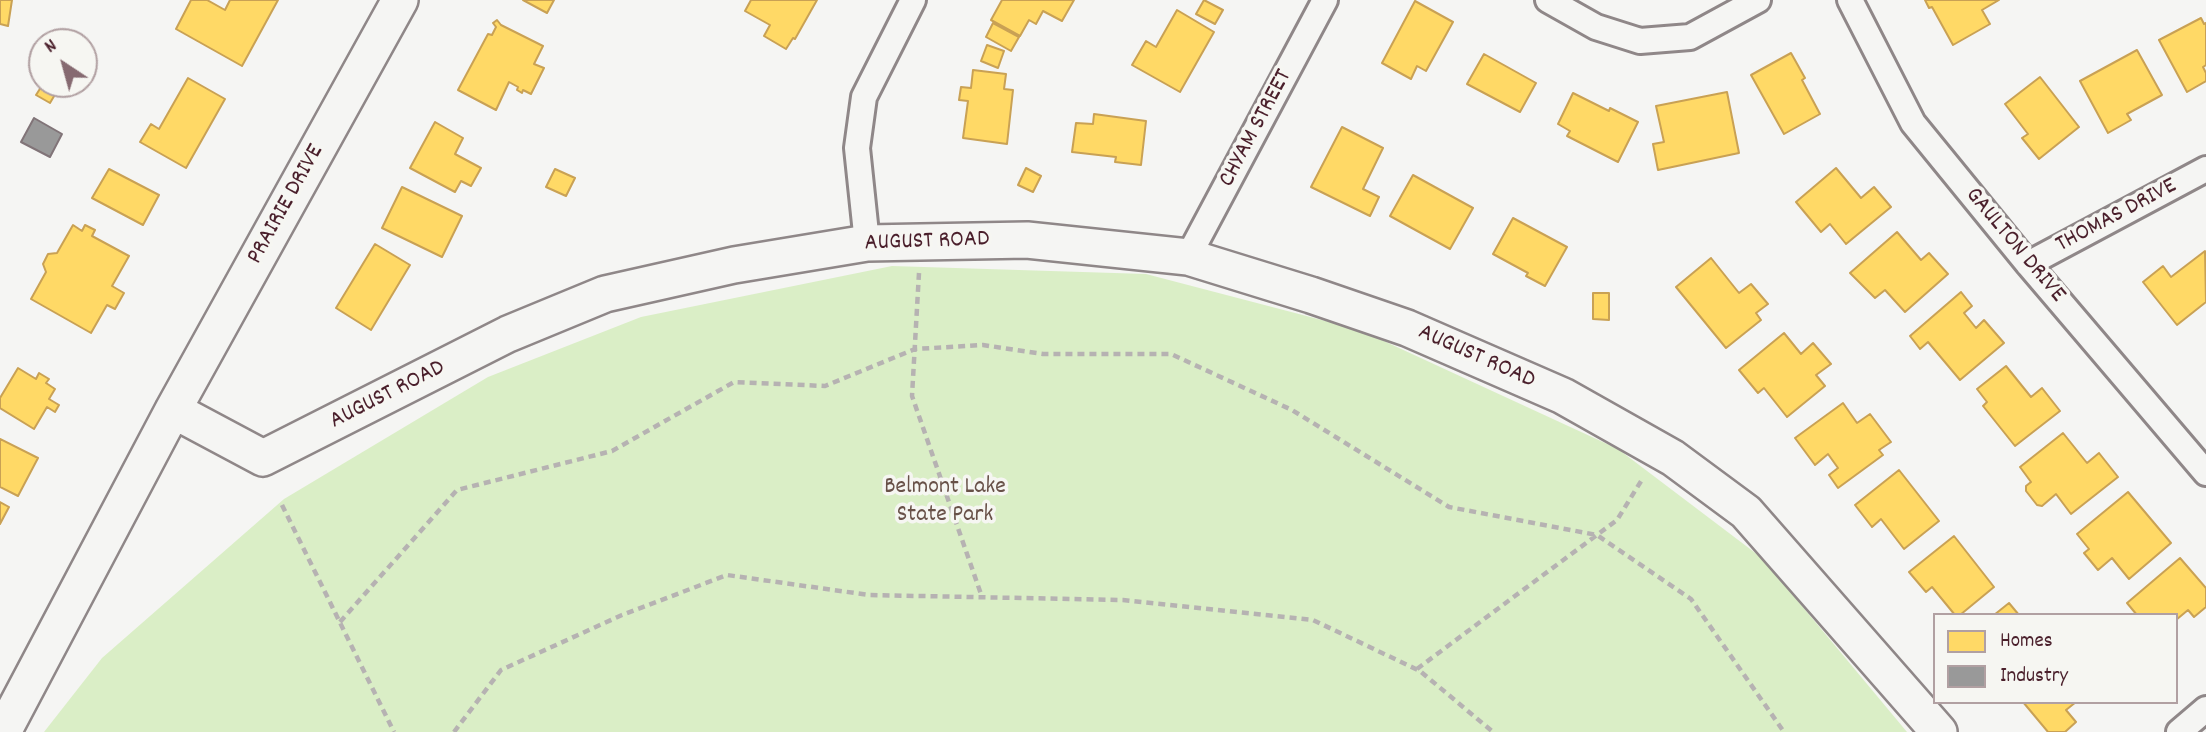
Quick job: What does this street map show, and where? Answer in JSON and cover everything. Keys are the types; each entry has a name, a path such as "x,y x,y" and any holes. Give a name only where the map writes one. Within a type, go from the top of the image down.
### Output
{"street":[{"name":"PRAIRIE DRIVE","path":"173,410 400,0"},
{"path":"867,243 856,148 864,97 913,0"},
{"name":"CHYAM STREET","path":"1188,257 1325,0"},
{"path":"1548,0 1596,27 1640,41 1690,37 1758,0"},
{"name":"GAULTON DRIVE","path":"1850,0 1913,123 2028,264 2206,473"},
{"name":"THOMAS DRIVE","path":"2028,264 2206,169"},
{"name":"AUGUST ROAD","path":"173,410 263,458 508,334 606,294 734,265 867,243 1027,240 1188,257 1407,328 1563,396 1673,458 1746,512 1939,732"},
{"path":"3,732 173,410"},
{"path":"2179,732 2206,709"}],"path":[{"path":"919,272 912,396 982,597"},
{"path":"340,622 457,490 612,451 734,382 825,386 915,349 983,345 1043,354 1171,354 1292,410 1449,507 1597,535 1691,599 1784,732"},
{"path":"1416,670 1617,520 1645,475"},
{"path":"282,505 394,732"},
{"path":"453,732 501,670 622,615 727,575 869,595 1122,600 1313,620 1416,670 1493,732"}],"green space":[{"name":"Belmont Lake State Park","path":"892,266 1146,274 1360,330 1618,449 1762,558 1907,732 44,732 102,658 284,499 488,377 641,317"}],"building: Homes":[{"path":"0,0 12,0 8,26 0,24"},
{"path":"191,0 207,0 225,10 230,0 278,0 242,66 176,29"},
{"path":"523,0 554,0 547,13"},
{"path":"751,0 817,0 795,39 793,38 786,49 764,36 770,25 745,11"},
{"path":"1002,0 1074,0 1062,21 1043,11 1036,24 1029,20 1020,36 991,20"},
{"path":"1204,0 1223,10 1215,24 1196,14"},
{"path":"1925,0 1999,0 1982,10 1990,24 1953,45 1932,7 1929,8"},
{"path":"1415,1 1453,22 1426,71 1417,66 1411,79 1382,63"},
{"path":"1177,10 1214,32 1180,92 1132,65 1146,41 1156,47"},
{"path":"2201,18 2204,24 2206,23 2206,65 2203,67 2206,81 2187,92 2159,40"},
{"path":"497,20 501,25 543,46 534,64 544,68 531,94 523,90 522,93 509,82 496,110 458,90 488,34 492,35 496,27 493,23"},
{"path":"993,23 1019,37 1011,51 986,37"},
{"path":"987,45 1004,51 998,68 981,61"},
{"path":"2137,50 2162,95 2127,114 2131,120 2108,133 2080,81"},
{"path":"1791,53 1820,114 1784,134 1751,75"},
{"path":"1484,54 1536,83 1520,112 1467,84"},
{"path":"973,70 1006,74 1004,89 1013,90 1007,144 963,138 968,101 959,100 961,87 971,88"},
{"path":"2040,77 2079,127 2039,159 2022,138 2028,134 2005,104"},
{"path":"188,78 225,99 186,168 140,142 151,124 159,129"},
{"path":"1727,92 1739,153 1658,170 1653,144 1664,142 1656,106"},
{"path":"1573,93 1638,122 1618,162 1567,136 1570,131 1558,124"},
{"path":"1094,114 1146,121 1141,165 1115,162 1116,157 1072,152 1076,123 1093,124"},
{"path":"435,122 463,138 455,154 481,168 471,186 461,181 455,192 410,168"},
{"path":"1342,127 1383,148 1363,189 1379,197 1370,216 1311,187"},
{"path":"1026,168 1041,176 1033,192 1018,185"},
{"path":"1836,168 1861,198 1874,187 1891,207 1846,244 1830,224 1821,232 1796,202"},
{"path":"109,169 159,195 143,225 92,198"},
{"path":"555,169 575,178 566,196 546,187"},
{"path":"1413,175 1473,208 1450,249 1390,216"},
{"path":"402,187 462,216 442,257 382,228"},
{"path":"1513,218 1567,247 1545,286 1526,276 1528,273 1493,254"},
{"path":"73,225 82,231 85,225 95,230 92,236 129,256 112,286 124,293 115,309 107,305 91,333 31,299 46,272 43,264 48,254 57,253"},
{"path":"1897,232 1921,260 1929,253 1948,274 1905,312 1885,290 1875,298 1850,273"},
{"path":"375,244 410,265 371,330 336,308"},
{"path":"2205,251 2206,302 2177,325 2143,282 2163,266 2171,277"},
{"path":"1711,258 1739,293 1751,284 1768,304 1756,313 1761,320 1726,348 1676,287"},
{"path":"1961,292 1972,306 1964,313 1976,328 1984,320 2004,343 1960,380 1928,342 1920,349 1910,336"},
{"path":"1593,293 1609,293 1609,320 1593,319"},
{"path":"1784,333 1801,354 1813,343 1831,364 1816,375 1825,386 1787,417 1764,388 1758,393 1739,370"},
{"path":"2006,366 2031,397 2042,388 2060,411 2015,446 1983,406 1987,402 1977,389"},
{"path":"18,368 36,379 39,373 49,379 46,383 55,389 49,399 59,405 55,412 47,407 34,429 0,408 0,398"},
{"path":"1843,403 1857,423 1870,414 1891,442 1879,450 1883,455 1838,488 1829,475 1838,468 1828,454 1815,465 1795,438"},
{"path":"2063,433 2087,463 2099,453 2118,477 2071,514 2056,494 2042,506 2037,505 2026,491 2026,486 2031,482 2020,467"},
{"path":"0,439 38,458 18,496 0,487"},
{"path":"1899,470 1939,521 1904,549 1881,519 1872,527 1855,505"},
{"path":"2128,492 2171,543 2129,579 2112,558 2098,570 2084,553 2089,549 2077,534"},
{"path":"0,502 9,507 0,524"},
{"path":"1954,536 1994,587 1962,613 1953,613 1932,587 1926,592 1909,572"},
{"path":"2180,558 2206,588 2206,607 2194,617 2188,610 2178,618 2178,613 2135,613 2127,603"},
{"path":"2009,603 2017,613 1996,613"},
{"path":"2025,704 2074,704 2066,710 2076,722 2065,732 2048,732"}],"building: Industry":[{"path":"34,118 62,134 50,157 21,142"}]}
